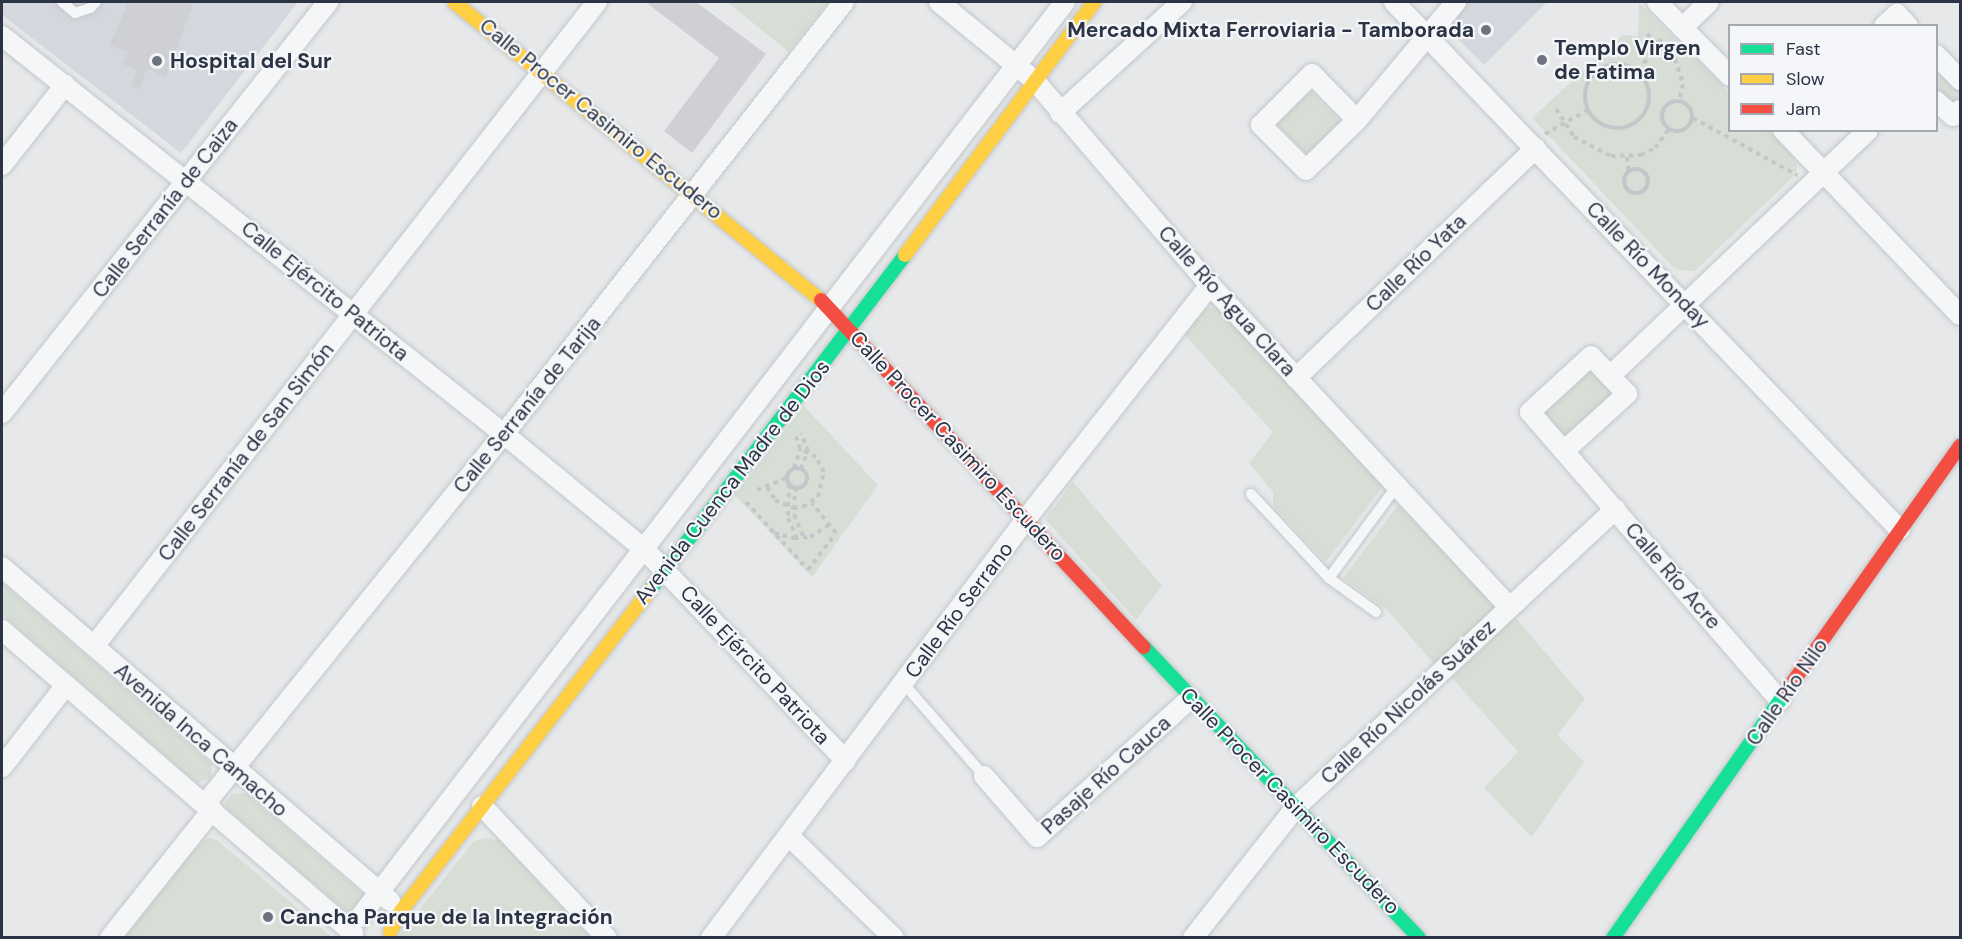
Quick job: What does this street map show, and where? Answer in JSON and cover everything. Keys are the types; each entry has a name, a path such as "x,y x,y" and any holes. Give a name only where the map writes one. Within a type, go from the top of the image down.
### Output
{"main road":[{"name":"Calle Procer Casimiro Escudero","path":"454,2 694,193 831,308 1191,698 1419,938"},
{"name":"Avenida Cuenca Madre de Dios","path":"390,935 401,911 850,330 1094,2"},
{"name":"Calle Río Nilo","path":"1613,938 1960,446"}],"street":[{"name":"Calle Serranía de Caiza","path":"2,413 328,2"},
{"name":"Calle Serranía de San Simón","path":"94,646 597,2"},
{"name":"Calle Serranía de Tarija","path":"110,938 234,770 504,434 844,2"},
{"name":"Calle Río Agua Clara","path":"939,2 1019,65 1034,80 1210,285 1509,607"},
{"name":"Avenida Cuenca Madre de Dios","path":"356,929 1065,2"},
{"path":"1060,113 1182,2"},
{"name":"Calle Río Monday","path":"1394,2 1900,530"},
{"path":"1357,120 1312,74 1261,125 1306,170 1357,120 1456,2"},
{"path":"1657,2 1728,74"},
{"path":"1682,28 1709,2"},
{"path":"1886,24 1897,14 1906,24"},
{"name":"Calle Ejército Patriota","path":"2,36 354,314 645,550 846,761"},
{"path":"1938,57 1960,80"},
{"path":"2,165 64,85"},
{"path":"1938,103 1953,116 1960,110"},
{"path":"1785,132 1960,315"},
{"path":"1610,376 1826,175 1866,132"},
{"name":"Calle Río Yata","path":"1296,378 1536,148"},
{"name":"Calle Río Serrano","path":"711,938 1026,519 1210,285"},
{"path":"1591,356 1627,394 1565,450 1530,411 1591,356"},
{"name":"Calle Río Acre","path":"1565,450 1780,701"},
{"name":"Calle Río Nicolás Suárez","path":"1193,938 1296,807 1616,509"},
{"name":"Avenida Inca Camacho","path":"2,567 234,770 401,911"},
{"path":"2,630 208,807 356,929 372,913 383,916 390,935"},
{"path":"2,767 66,685"},
{"name":"Pasaje Río Cauca","path":"984,776 1037,837 1191,698"},
{"path":"482,806 607,938"},
{"path":"789,836 894,938"}],"lane":[{"path":"62,2 75,13 90,8 96,2"},
{"path":"1329,578 1396,487"},
{"path":"1251,494 1329,578 1376,612"},
{"name":"Pasaje Río Cauca","path":"904,684 984,776"}],"path":[{"path":"1639,71 1658,42 1682,28"},
{"path":"1647,34 1675,59 1683,84 1679,100"},
{"path":"1628,64 1639,71 1650,94 1648,106 1637,121 1619,128 1606,126 1588,110 1586,85 1603,66 1628,64"},
{"path":"1679,100 1690,106 1692,118 1681,131 1669,129 1662,113 1668,103 1679,100"},
{"path":"1556,109 1564,127 1598,152 1627,157 1655,148 1669,129"},
{"path":"1536,148 1548,130 1564,127 1588,110"},
{"path":"1692,118 1781,163 1810,189"},
{"path":"1627,157 1629,171 1624,179 1626,188 1634,193 1643,192 1648,184 1647,175 1639,170 1629,171"},
{"path":"767,487 775,500 793,508 812,503 823,489 824,472 808,451 798,428"},
{"path":"748,492 787,478 794,468 800,449 808,451"},
{"path":"789,484 795,487 806,483 801,469 808,451"},
{"path":"794,468 801,469"},
{"path":"787,478 789,484 788,518 797,537"},
{"path":"795,487 793,508 804,537"},
{"path":"739,495 808,570 836,533 812,503"},
{"path":"774,532 804,537 829,525"}],"shaded area":[{"name":"Hospital del Sur","path":"2,2 298,2 181,153 2,15"},
{"path":"727,2 828,2 789,52"},
{"name":"Mercado Mixta Ferroviaria - Tamborada","path":"1460,2 1547,2 1484,65 1454,35 1450,13"},
{"path":"1639,3 1728,91 1728,132 1770,132 1791,152 1797,166 1796,174 1695,271 1678,270 1671,265 1532,118 1622,35 1638,36"},
{"path":"1938,66 1960,89 1960,101 1953,107 1938,94"},
{"path":"1309,90 1342,123 1309,156 1276,123"},
{"path":"1205,307 1219,308 1304,395 1383,486 1326,562 1273,506 1273,492 1249,463 1273,432 1182,332"},
{"path":"1590,367 1616,396 1568,439 1542,410"},
{"path":"804,406 878,485 812,577 735,495"},
{"path":"1073,482 1162,586 1136,620 1045,519"},
{"path":"1398,505 1499,605 1435,665 1387,610 1343,578"},
{"path":"2,583 212,764 211,778 196,783 2,614"},
{"path":"1515,617 1585,699 1557,735 1584,762 1532,837 1484,788 1518,752 1452,678"},
{"path":"246,793 363,894 364,899 354,912 348,913 226,808 225,803 232,794"},
{"path":"208,838 217,840 332,937 125,937 196,847"},
{"path":"487,838 499,840 590,937 397,938 474,841"}],"building":[{"path":"128,2 194,2 166,77 147,69 139,89 131,86 137,70 123,64 128,52 110,45"},
{"path":"650,2 696,2 766,54 692,153 664,131 719,58 648,4"}],"traffic: fast":[{"path":"650,590 905,255"},
{"path":"1144,647 1419,938"},
{"path":"1613,938 1785,693"}],"traffic: slow":[{"path":"454,2 821,300"},
{"path":"905,255 1094,2"},
{"path":"390,932 401,911 650,590"}],"traffic: jam":[{"path":"821,300 1144,647"},
{"path":"1785,693 1960,446"}],"place":[{"name":"Mercado Mixta Ferroviaria - Tamborada","path":"1486,30"},
{"name":"Templo Virgen de Fatima","path":"1542,60"},
{"name":"Hospital del Sur","path":"157,61"},
{"name":"Cancha Parque de la Integración","path":"268,917"}]}
